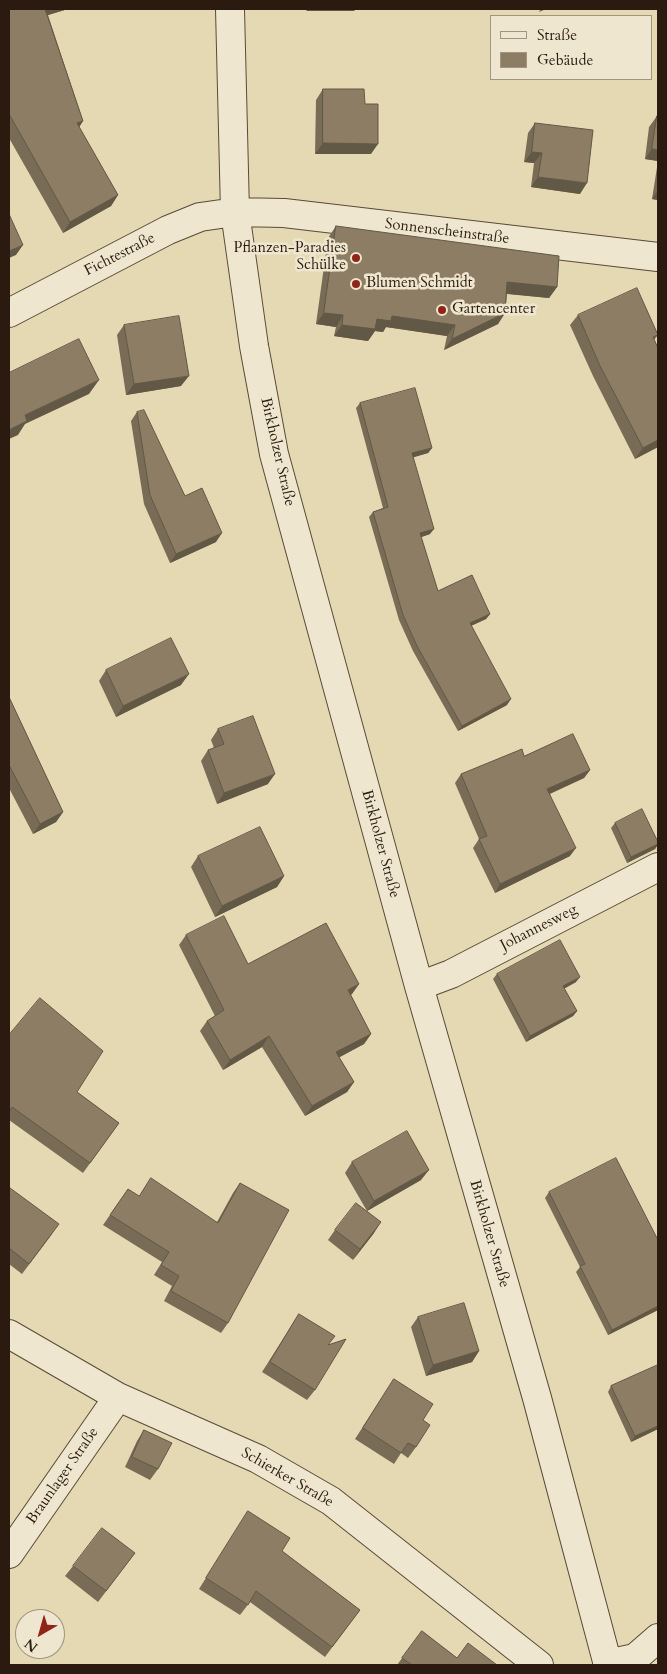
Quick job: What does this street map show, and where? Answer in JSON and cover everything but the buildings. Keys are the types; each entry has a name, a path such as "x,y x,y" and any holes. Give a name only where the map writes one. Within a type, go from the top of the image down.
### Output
{"street":[{"name":"Birkholzer Straße","path":"230,9 235,212 254,346 274,454 419,986 537,1398 607,1664"},
{"name":"Sonnenscheinstraße","path":"235,212 284,213 658,257"},
{"name":"Fichtestraße","path":"9,313 168,230 200,217 235,212"},
{"name":"Johannesweg","path":"419,986 451,974 658,867"},
{"name":"Schierker Straße","path":"9,1334 118,1397 258,1459 331,1501 539,1665"},
{"name":"Braunlager Straße","path":"9,1554 118,1397"},
{"path":"607,1664 635,1658 658,1638"}],"place":[{"name":"Pflanzen-Paradies Schülke","path":"356,258"},
{"name":"Blumen Schmidt","path":"356,284"},
{"name":"Gartencenter","path":"442,310"}]}
